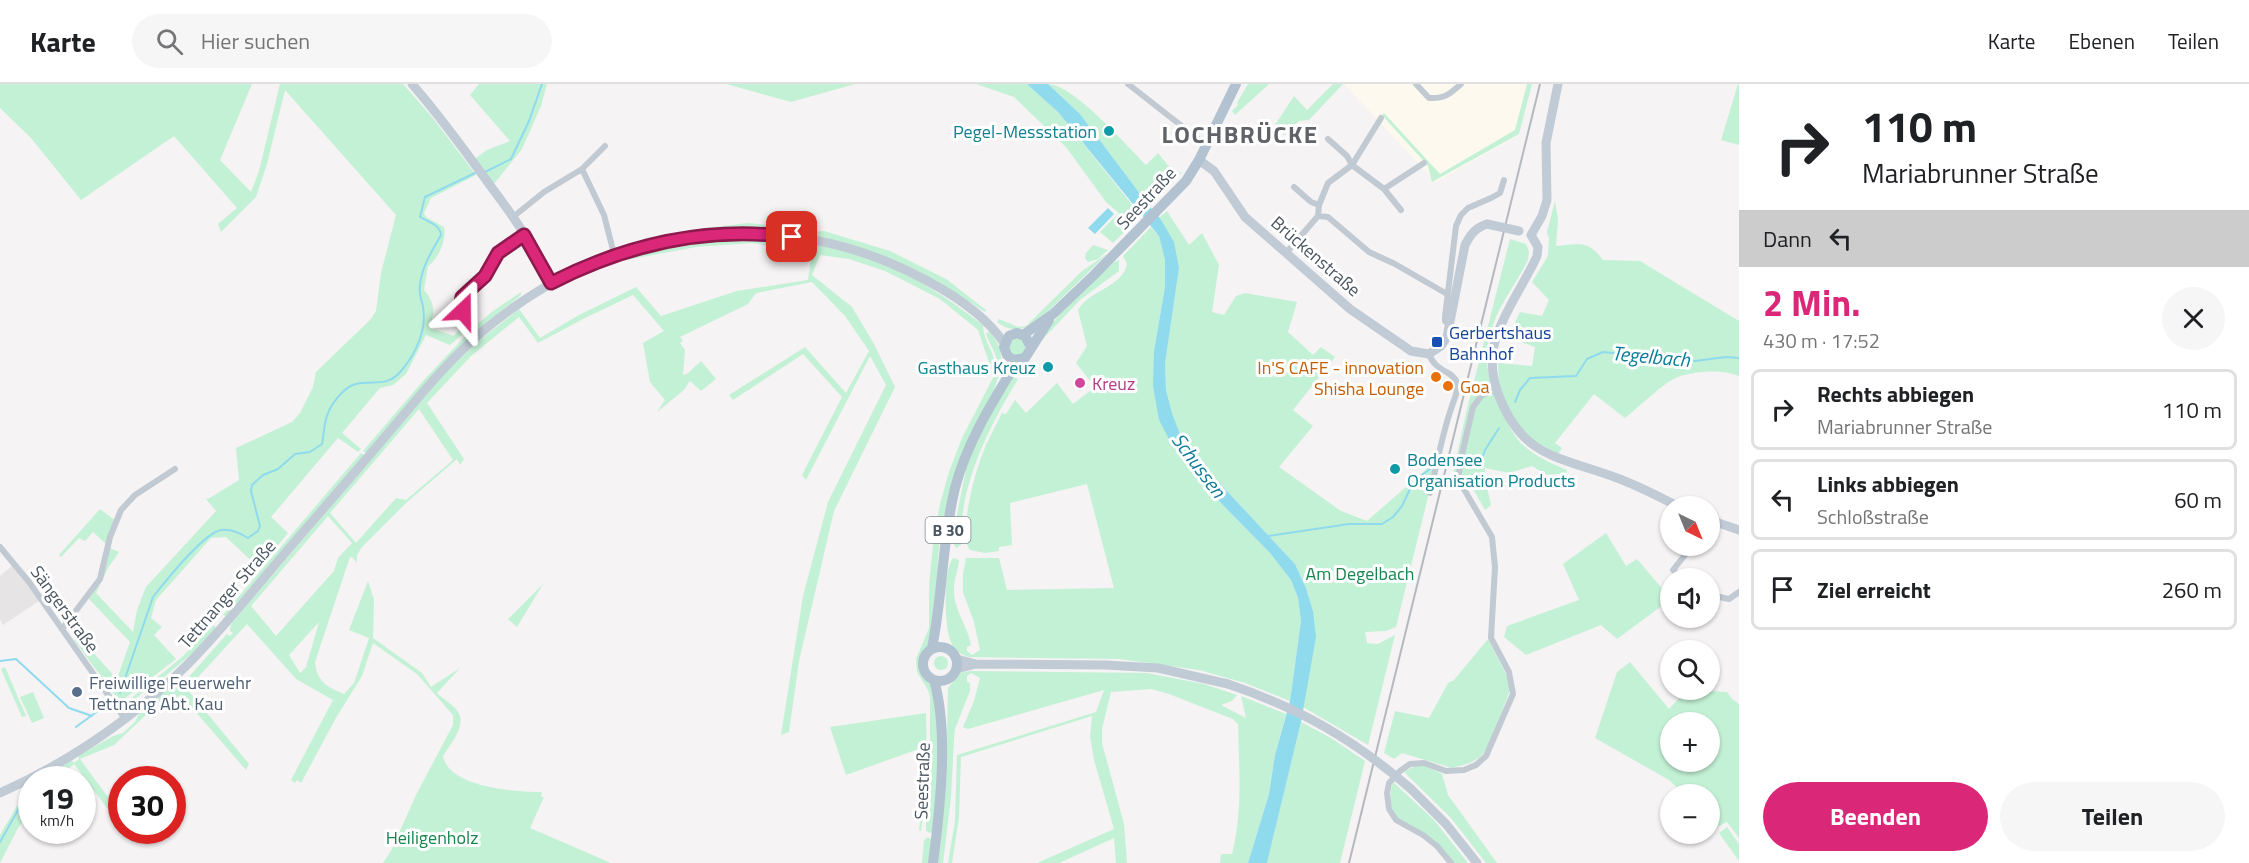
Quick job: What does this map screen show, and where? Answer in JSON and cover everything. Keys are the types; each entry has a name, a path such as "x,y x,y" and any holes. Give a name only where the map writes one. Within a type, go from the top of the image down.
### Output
{"main road":[{"name":"Seestraße","path":"1031,347 1053,314 1136,233 1188,178 1236,84"},
{"name":"Seestraße","path":"1018,334 1053,314"},
{"path":"1018,334 1028,339 1031,347 1028,356 1018,360 1006,355 1004,343 1018,334"},
{"name":"Seestraße","path":"1002,384 1006,355"},
{"name":"Seestraße","path":"933,863 941,756 940,700 934,680 926,674 923,664 925,655 932,648 939,613 945,551 955,489 969,449 1002,384 1018,360"},
{"name":"Seestraße","path":"939,613 947,647 955,654 957,664 947,680 940,700"},
{"path":"932,648 947,647"},
{"path":"934,680 947,680"}],"street":[{"path":"412,84 443,120 513,217 551,283"},
{"path":"1128,84 1206,145"},
{"path":"1416,84 1429,98 1439,99 1461,84"},
{"path":"1531,235 1542,216 1547,200 1546,143 1558,84"},
{"path":"1287,252 1318,216 1319,205 1328,183 1352,165 1382,118"},
{"path":"1328,139 1347,156 1352,165 1384,189 1401,210"},
{"path":"513,217 544,192 582,169 604,146"},
{"name":"Brückenstraße","path":"1199,160 1214,171 1245,217 1350,309 1411,351 1429,354 1432,363 1457,382 1458,390 1450,412 1430,493"},
{"path":"1384,189 1424,163"},
{"path":"582,169 604,215 614,255"},
{"path":"1450,326 1445,321 1456,226 1467,208 1500,193 1504,180"},
{"path":"1294,187 1311,202 1319,205"},
{"path":"1318,216 1328,217 1370,252 1447,294"},
{"path":"1429,354 1447,337 1466,245 1472,233 1478,227 1487,224 1531,235 1538,248 1537,256 1507,312 1492,357 1497,390 1504,409 1517,430 1530,444 1553,457 1617,478 1660,498"},
{"name":"Tettnanger Straße","path":"0,793 69,757 125,719 171,680 206,645 440,373 481,333 527,297 563,276 614,255 659,241 702,235 771,234 845,247 885,260 955,298 988,324"},
{"path":"463,311 460,307 462,297 485,276 498,253 524,235"},
{"path":"541,264 563,276"},
{"path":"988,324 1018,334"},
{"path":"988,324 1004,343"},
{"path":"1451,863 1437,846 1423,835 1396,820 1389,809 1387,793 1389,783 1410,764 1424,763 1446,771 1464,770 1476,765 1486,756 1513,694 1509,672 1491,638 1495,567 1492,537 1458,479 1473,407 1482,395 1497,390"},
{"path":"62,629 100,579 110,537 121,510 135,495 175,469"},
{"path":"1720,523 1739,530"},
{"name":"Sängerstraße","path":"0,548 22,574 125,719"},
{"path":"1675,568 1684,556"},
{"path":"1720,597 1729,599 1739,592"},
{"path":"957,664 1106,665 1158,668 1228,684 1279,702 1327,727 1371,756 1411,789 1446,824 1477,863"}],"shaded area":[{"path":"1344,84 1531,84 1517,136 1436,182"},
{"path":"13,565 39,601 3,625 0,620 0,576"}],"green space":[{"path":"0,84 252,84 220,160 251,192 259,171 280,84 403,84 432,117 476,175 431,198 424,213 426,217 444,227 445,232 441,249 428,266 424,290 433,308 430,328 454,336 468,318 474,324 450,345 426,335 406,374 393,385 380,388 342,433 361,449 358,452 338,438 271,517 288,533 259,568 226,537 211,538 156,600 151,618 162,627 154,635 176,659 120,702 74,640 79,637 117,679 130,642 89,599 97,587 110,548 119,552 96,593 133,632 137,610 146,587 216,511 205,498 208,499 239,480 236,448 292,422 300,413 313,387 316,372 371,319 376,311 381,273 396,215 285,90 267,164 256,197 221,232 218,224 237,208 174,136 81,200 31,138 0,108"},
{"path":"479,84 547,84 541,106 522,149 493,185 473,160 487,150 510,141 470,95"},
{"path":"726,84 855,84 791,102"},
{"path":"976,84 1026,84 1030,86 1058,112 1141,216 1113,243 1100,232 1119,213 1106,202 1066,147 1014,97"},
{"path":"1048,84 1059,87 1085,105 1146,165 1158,153 1175,174 1182,172 1150,207 1080,114"},
{"path":"1248,84 1269,84 1235,115 1232,111 1238,105"},
{"path":"1333,84 1343,84 1309,120 1299,121 1284,135 1275,125 1294,96 1307,110"},
{"path":"1527,84 1532,84 1519,134 1432,182 1428,166 1382,115 1384,113 1440,174 1515,130"},
{"path":"1739,84 1739,145 1721,140"},
{"path":"1555,201 1558,220 1556,246 1583,245 1593,249 1603,260 1640,261 1739,321 1739,376 1725,372 1708,372 1678,377 1659,389 1625,418 1594,394 1555,443 1562,448 1558,454 1533,440 1516,422 1506,404 1499,386 1498,363 1532,366 1535,347 1508,337 1520,312 1542,316 1549,300 1532,282 1548,256 1547,232"},
{"name":"Am Degelbach","path":"1167,211 1189,245 1202,233 1219,265 1212,312 1224,315 1236,296 1245,293 1297,302 1288,332 1313,355 1321,347 1335,357 1293,410 1313,426 1279,467 1341,511 1367,521 1437,460 1396,627 1386,631 1365,632 1367,643 1378,644 1395,635 1368,745 1303,707 1313,611 1306,588 1295,564 1183,442 1172,413 1166,390 1165,364 1179,268 1160,217"},
{"path":"748,223 815,229 786,232 728,230 692,233 690,230"},
{"path":"1151,227 1159,236 1165,260 1165,287 1154,351 1159,420 1218,500 1270,553 1291,580 1298,598 1301,621 1290,701 1245,683 1199,670 1119,659 969,657 956,650 949,635 946,586 947,574 953,558 959,560 954,596 971,645 967,647 967,651 972,655 980,650 974,622 963,592 966,558 999,558 1007,590 1114,588 1087,484 1010,503 1012,545 999,547 999,551 985,553 970,550 967,542 967,518 979,464 986,444 1002,413 1006,414 1015,400 1026,413 1057,383 1073,404 1095,387 1076,363 1087,346 1078,310 1083,303 1119,278 1127,264 1123,256"},
{"path":"824,231 890,251 946,279 986,310 985,312 940,284 895,262 848,245 797,233"},
{"name":"Heiligenholz","path":"724,237 786,240 827,246 867,257 912,277 983,325 995,362 993,374 978,330 940,299 885,271 849,259 820,255 812,275 852,307 874,344 895,387 834,511 799,661 789,732 781,735 803,596 828,502 886,385 870,356 806,480 802,475 842,397 803,354 733,400 729,395 805,347 846,393 869,351 845,316 812,282 756,293 748,304 680,337 683,341 680,343 685,350 683,375 701,361 716,379 701,391 690,381 684,390 657,412 665,400 650,382 643,343 664,331 633,295 538,343 519,317 471,356 427,403 464,459 460,465 457,459 407,502 362,547 357,555 357,563 350,557 315,662 318,674 324,683 344,694 354,683 369,638 349,630 368,581 374,600 373,638 422,673 431,687 460,668 437,693 454,707 460,717 459,729 443,756 448,767 457,775 485,786 542,792 541,797 544,797 530,828 611,863 383,863 453,725 453,715 417,674 373,643 362,676 337,716 301,783 291,780 333,700 296,679 247,624 187,689 249,764 246,770 181,695 170,702 165,697 114,745 80,759 85,766 74,764 61,766 72,760 74,763 79,759 78,756 113,736 123,733 135,722 140,712 172,684 178,689 227,634 230,636 233,633 230,631 231,624 444,374 475,344 519,309 540,338 579,315 636,287 661,316 737,291 808,280 812,253 752,243 696,247 615,262 615,259 669,245","holes":["419,409 453,460 406,500 396,498 356,543 330,513","328,516 352,543 338,558 334,571 276,636 251,606","319,622 306,667 300,673 289,655"]},
{"path":"1510,239 1526,244 1529,252 1528,260 1493,324 1488,348 1488,370 1500,406 1517,439 1538,456 1567,470 1566,473 1547,475 1532,466 1509,473 1485,468 1491,505 1485,510 1467,478 1453,474"},
{"path":"1093,245 1108,250 1098,259 1088,262 1085,258 1086,253"},
{"path":"1108,253 1038,321 1027,326 1018,329 1008,328 997,322 999,319 1018,327 1026,326 1082,271"},
{"path":"1119,260 1119,271 1081,299 1040,342 1064,309 1114,262"},
{"path":"521,292 521,295 476,332 473,328"},
{"path":"471,330 474,334 366,453 363,451 423,381"},
{"path":"989,331 1000,349 1000,369 986,334"},
{"path":"1017,337 1025,341 1026,353 1013,356 1008,345"},
{"path":"996,372 1000,372 994,390 964,457 946,508 939,551 935,626 931,644 920,660 922,671 935,695 938,715 936,800 932,832 929,833 926,830 926,822 930,774 930,697 917,672 916,659 929,628 929,586 940,504 962,438"},
{"path":"1011,376 1018,379 986,438 970,479 962,523 961,545 956,548 952,540 966,469 973,449"},
{"path":"361,453 364,455 226,616 223,615"},
{"path":"100,509 116,521 107,545 93,532 85,541 79,538 61,557 59,555"},
{"path":"1606,533 1626,566 1637,559 1660,586 1660,607 1617,639 1601,625 1526,655 1504,637 1507,626 1579,600 1563,564"},
{"path":"543,584 517,627 508,619"},
{"path":"214,625 216,628 194,652 157,683 155,682 135,699 129,700 181,658"},
{"path":"1488,639 1507,676 1510,690 1488,747 1480,757 1470,763 1452,768 1402,753 1394,759 1384,753 1395,711 1429,718 1448,683 1454,680"},
{"path":"938,656 944,656 948,663 944,670 938,670 934,666 934,660"},
{"path":"1630,662 1669,709 1678,700 1720,700 1720,692 1727,692 1739,704 1739,838 1727,822 1720,826 1720,784 1673,784 1595,738 1617,672"},
{"path":"5,667 26,716 22,717 1,669"},
{"path":"970,671 1147,673 1204,684 1237,695 1232,701 1221,705 1246,718 1241,696 1286,714 1275,755 1269,794 1248,863 1220,863 1221,854 1232,854 1238,822 1240,789 1238,724 1233,719 1151,689 1111,692 1102,729 1102,743 1124,824 1127,863 1116,863 1114,838 1059,863 1037,863 1114,829 1094,760 1090,736 1092,716 961,757 959,817 952,863 948,863 955,821 957,755 1096,712 1104,690 968,729 963,727 974,701 980,678 971,673 967,676 970,691 955,729 951,797 943,863 937,863 946,788 948,688 960,673"},
{"path":"33,692 44,718 32,723 20,697"},
{"path":"926,713 926,746 846,775 830,727"},
{"path":"1301,722 1331,738 1365,761 1340,863 1267,863"},
{"path":"926,755 924,802 921,831 919,830"},
{"path":"1415,766 1426,766 1442,774 1448,795 1497,863 1486,863 1451,818 1404,772"},
{"path":"96,781 108,797 108,809 96,793"},
{"path":"1393,782 1434,820 1468,863 1453,863 1396,816 1390,800"},
{"path":"18,804 18,828 0,863 0,835"},
{"path":"1727,827 1739,844 1739,861 1720,834"},
{"path":"928,837 932,840 928,863 922,863 924,840"}],"water":[{"name":"Schussen","path":"1027,84 1048,84 1080,114 1160,218 1174,242 1179,268 1165,364 1166,390 1183,442 1295,564 1306,588 1313,611 1316,637 1301,722 1267,863 1248,863 1269,794 1275,755 1290,701 1301,621 1298,598 1291,580 1270,553 1218,500 1169,439 1159,420 1153,386 1154,351 1165,287 1165,260 1159,236 1058,112"},
{"path":"1108,208 1114,214 1095,234 1088,228"}],"waterway":[{"path":"485,172 511,159 529,121 542,84"},
{"path":"120,693 153,597 175,570 214,533 228,530 248,538 258,531 260,526 251,491 252,485 263,475 278,469 295,454 310,452 322,444 328,413 343,391 352,385 391,379 407,363 422,333 424,316 419,291 421,278 441,235 436,226 420,217 425,197 475,173"},
{"name":"Tegelbach","path":"1515,402 1520,390 1530,378 1576,376 1587,359 1603,352 1695,361 1726,357 1739,358"},
{"name":"Tegelbach","path":"1480,464 1485,450 1499,428"},
{"name":"Tegelbach","path":"1269,536 1349,524 1382,524 1393,517 1419,477 1430,469"},
{"path":"0,661 16,659 69,708 92,716"},
{"path":"76,727 106,705"},
{"path":"0,842 18,810"}],"railway":[{"path":"1349,863 1540,84"}],"place":[{"name":"Pegel-Messstation","path":"1109,131"},
{"name":"Gerbertshaus Bahnhof","path":"1437,342"},
{"name":"Gasthaus Kreuz","path":"1048,367"},
{"name":"In'S CAFE - innovation Shisha Lounge","path":"1436,377"},
{"name":"Kreuz","path":"1080,383"},
{"name":"Goa","path":"1448,386"},
{"name":"Bodensee Organisation Products","path":"1395,469"},
{"name":"Freiwillige Feuerwehr Tettnang Abt. Kau","path":"77,692"}],"district":[{"name":"LOCHBRÜCKE","path":"1240,134"}],"route":[{"path":"463,311 460,307 462,297 485,276 498,253 524,235 551,283 610,256 666,240 734,233 792,237"}]}
